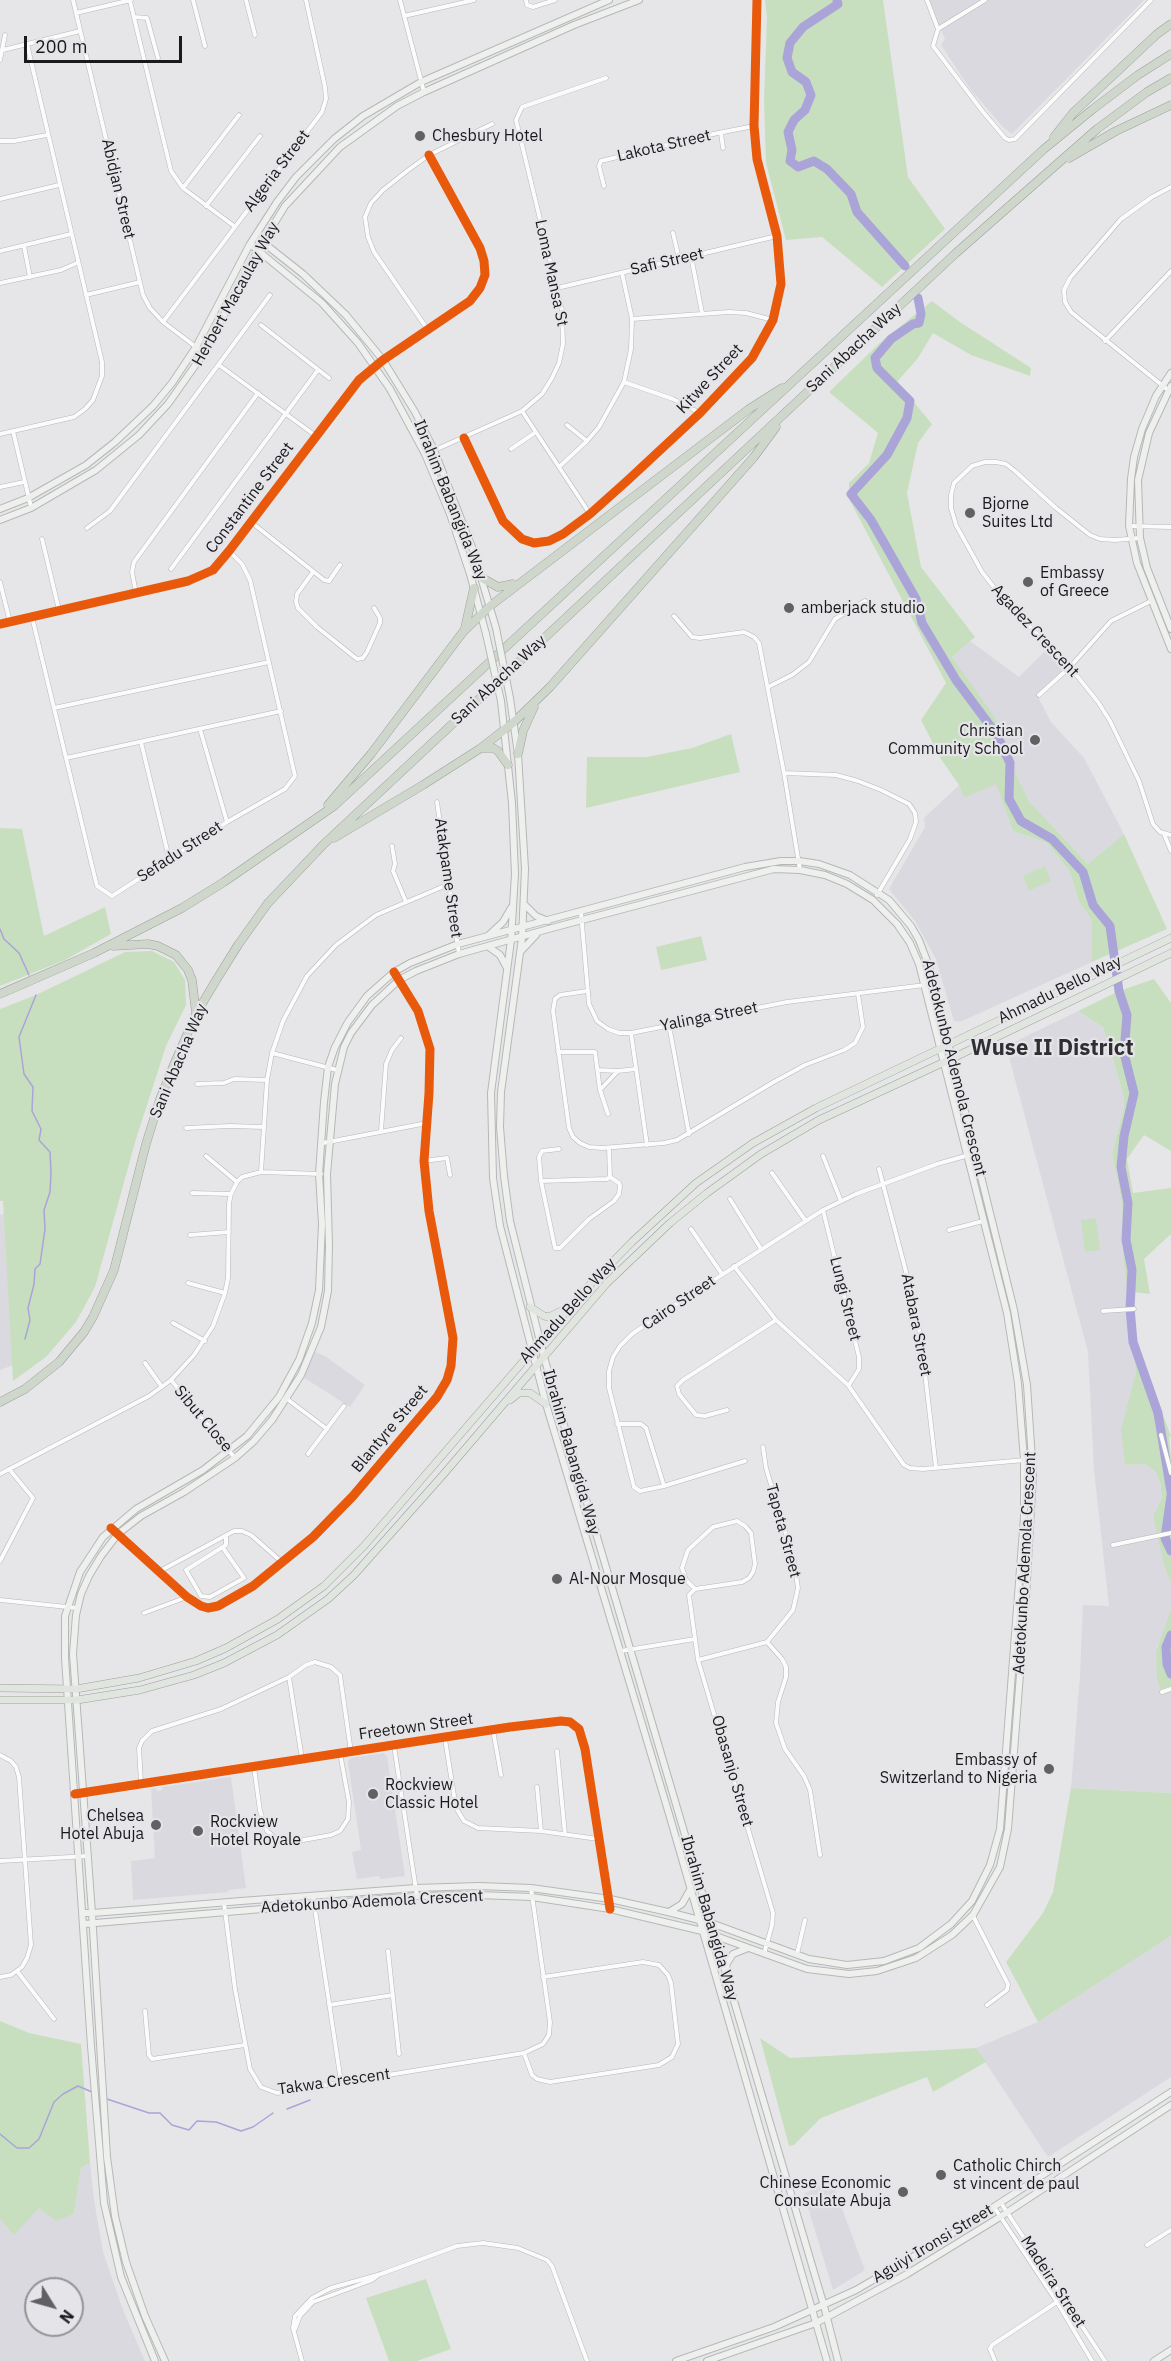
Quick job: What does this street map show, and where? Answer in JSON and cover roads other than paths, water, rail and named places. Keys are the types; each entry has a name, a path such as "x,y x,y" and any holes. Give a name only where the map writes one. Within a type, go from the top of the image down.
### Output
{"highway":[{"path":"1044,150 1073,113 1171,24"},
{"name":"Sani Abacha Way","path":"0,994 109,946 199,898 315,820 399,747 944,240 1044,150 1120,89 1171,54"},
{"name":"Sani Abacha Way","path":"0,1402 25,1389 59,1362 84,1332 102,1300 124,1236 146,1144 160,1099 196,1014 238,945 268,903 323,845 956,253 1097,129 1171,78"},
{"path":"1044,174 1116,131 1171,105"},
{"path":"315,820 371,754 463,632 490,606 749,409 800,376"},
{"path":"323,845 481,748 514,722 541,695 754,457 787,411"},
{"path":"482,578 498,587 520,582"},
{"path":"463,632 469,617 474,588"},
{"path":"518,754 528,717 541,695"},
{"path":"481,748 493,748 498,751 508,765"},
{"path":"109,946 148,944 176,955 188,969 192,980 196,1014"}],"main road":[{"name":"Herbert Macaulay Way","path":"0,509 28,498 86,465 116,442 167,389 196,347 255,236 296,177 334,139 363,116 421,82 609,0"},
{"path":"609,0 613,9"},
{"name":"Herbert Macaulay Way","path":"0,520 31,508 74,484 122,450 168,404 204,353 258,250 285,206 340,147 397,106 424,92 605,12 639,0"},
{"path":"601,2 605,12"},
{"name":"Ibrahim Babangida Way","path":"255,236 328,296 383,360 415,412 434,450 482,578 490,606 514,722 524,821 523,927 505,1057 500,1127 510,1221 539,1341 824,2306 838,2361"},
{"name":"Ibrahim Babangida Way","path":"250,244 322,303 375,366 425,454 450,514 482,614 501,701 514,835 512,930 491,1093 493,1178 500,1226 535,1367 621,1651 827,2361"},
{"path":"1171,373 1149,433 1138,480 1140,538 1147,568 1171,629"},
{"path":"1167,387 1142,429 1134,457 1129,526 1151,601 1171,649"},
{"name":"Adetokunbo Ademola Crescent","path":"84,1924 417,1896 532,1897 610,1909 702,1931 820,1972 838,1974 877,1971 902,1965 929,1952 952,1935 972,1915 1000,1867 1008,1829 1028,1568 1032,1460 1027,1384 1021,1344 977,1153 925,953 911,926 899,911 878,892 866,883 836,869 799,861 781,861 745,867 582,913 458,944 394,972 381,982 358,1007 335,1047 328,1067 319,1174 322,1224 321,1269 316,1306 299,1360 279,1397 261,1420 230,1451 203,1470 136,1509 111,1528 80,1572 67,1607 64,1640 83,1913 92,1913 416,1888 478,1886 531,1888 610,1899 668,1912 711,1923 797,1955 821,1962 847,1965 884,1961 907,1954 930,1941 951,1924 972,1901 986,1875 1000,1828 1023,1543 1024,1460 1014,1353 1007,1313 984,1220 919,964 910,943 897,924 873,900 837,879 800,870 760,872 459,954 399,980 386,990 362,1017 344,1047 332,1102 332,1142 327,1174 329,1271 325,1307 321,1327 301,1375 287,1399 254,1441 235,1458 184,1492 141,1516 118,1534 89,1576 77,1608 73,1640 92,1913"},
{"path":"524,904 536,916 548,921"},
{"path":"488,936 503,922 513,905"},
{"path":"520,955 530,940 541,931"},
{"name":"Ahmadu Bello Way","path":"0,1688 76,1689 139,1678 196,1661 250,1635 303,1602 343,1568 388,1521 570,1307 641,1234 725,1161 807,1113 1171,938"},
{"path":"488,946 500,955 507,968"},
{"name":"Ahmadu Bello Way","path":"0,1700 68,1701 140,1690 194,1675 254,1649 299,1621 328,1599 368,1560 607,1283 670,1223 735,1172 782,1140 819,1120 1171,953"},
{"path":"530,1306 549,1317 570,1307"},
{"path":"500,1407 519,1393 525,1392 534,1395 546,1404"},
{"path":"668,1912 682,1904 690,1890"},
{"path":"83,1913 104,2203 116,2260 155,2361"},
{"path":"92,1913 106,2157 120,2242 130,2275 165,2361"},
{"path":"725,1973 727,1963 733,1954 748,1948"},
{"name":"Aguiyi Ironsi Street","path":"676,2361 824,2306 901,2265 994,2208 1171,2092"},
{"name":"Aguiyi Ironsi Street","path":"707,2361 816,2323 916,2269 1171,2105"},
{"path":"1154,2361 1171,2350"}],"street":[{"name":"Abidjan Street","path":"73,0 143,295 150,308 163,322 204,353"},
{"path":"76,13 131,0 168,164 183,188 235,226"},
{"path":"193,0 205,46"},
{"path":"246,0 255,35"},
{"name":"Algeria Street","path":"163,322 322,112 326,99 306,0"},
{"path":"400,0 424,92"},
{"path":"404,16 474,0"},
{"path":"525,0 527,5 532,7 555,0"},
{"name":"Kitwe Street","path":"464,438 502,521 522,539 534,543 549,541 563,534 590,514 700,413 752,358 773,320 781,284 777,236 757,159 753,126 757,0"},
{"path":"927,0 938,29"},
{"path":"985,0 938,29 933,46 990,121 1009,140 1015,139 1151,0"},
{"path":"134,17 147,18 158,58"},
{"path":"3,50 80,31"},
{"path":"0,60 4,34"},
{"path":"0,434 74,417 93,400 102,376 102,362 27,44"},
{"name":"Loma Mansa St","path":"425,454 522,411 542,394 559,363 564,325 516,120 522,107 606,78"},
{"path":"183,188 239,115"},
{"path":"428,330 374,252 364,223 371,203 383,190 429,154 492,124"},
{"name":"Lakota Street","path":"604,186 599,166 601,161 753,126"},
{"path":"721,133 723,148"},
{"path":"0,141 47,135"},
{"path":"206,206 260,136"},
{"name":"Constantine Street","path":"0,624 136,593 206,574 219,565 230,551 348,393 375,366 470,301 480,288 485,275 480,248 429,154"},
{"path":"0,199 59,185"},
{"path":"1167,387 1105,341 1071,312 1065,302 1064,290 1070,278 1121,219 1152,197 1171,187"},
{"path":"673,233 679,259"},
{"path":"0,251 70,234"},
{"name":"Safi Street","path":"557,288 777,236"},
{"path":"24,246 30,277"},
{"path":"691,256 702,313"},
{"path":"0,283 61,270 78,263"},
{"path":"1105,341 1171,271"},
{"path":"560,467 587,441 610,411 624,382 631,349 632,319 622,273"},
{"path":"86,295 140,282"},
{"path":"87,528 110,511 270,295"},
{"path":"632,319 702,313 746,313 773,320"},
{"path":"261,325 329,378"},
{"path":"219,365 316,436"},
{"path":"171,569 318,369"},
{"path":"624,382 674,399 700,413"},
{"path":"136,593 132,572 134,562 258,393"},
{"path":"522,411 590,514"},
{"path":"567,425 587,441"},
{"path":"13,430 31,508"},
{"path":"511,449 536,432"},
{"name":"Agadez Crescent","path":"1140,538 1100,539 1090,535 1075,525 1006,464 985,462 972,466 954,483 951,508 956,525 982,572 1008,605 1070,667 1092,694 1110,721 1139,781 1153,824 1164,833 1171,851"},
{"path":"0,487 24,482"},
{"path":"251,522 324,580 329,581 340,565"},
{"path":"1129,526 1171,527"},
{"path":"42,539 59,610"},
{"name":"Sefadu Street","path":"32,617 97,886 112,896 227,822 285,789 295,776 250,580 242,564 230,551"},
{"path":"313,572 297,594 298,608 317,627 357,659 363,658 367,652 380,623 380,618 374,608"},
{"path":"0,582 10,622"},
{"path":"768,687 792,675 809,662 835,618 865,601"},
{"path":"1039,695 1070,667 1111,621 1151,601"},
{"path":"674,616 692,637 744,632 754,637 761,651 800,870"},
{"path":"54,708 269,662"},
{"path":"66,758 281,711"},
{"path":"200,729 227,822"},
{"path":"141,742 169,858"},
{"path":"784,773 836,775 881,790 909,804 915,813 916,822 910,839 873,900"},
{"name":"Atakpame Street","path":"437,802 459,954"},
{"path":"1164,833 1171,836"},
{"path":"392,846 395,864 393,871 406,902"},
{"path":"261,1172 267,1080 272,1053 293,1000 307,976 357,927 376,915 449,884"},
{"name":"Yalinga Street","path":"582,913 589,1004 597,1021 619,1033 631,1033 787,1002 934,984"},
{"name":"Blantyre Street","path":"111,1528 187,1597 201,1606 208,1608 218,1606 253,1586 313,1537 353,1496 437,1397 447,1380 451,1366 453,1338 429,1211 424,1161 428,1042 418,1011 394,972"},
{"path":"587,991 560,995 555,999 553,1011 566,1118 573,1137 590,1148 670,1142 689,1134 804,1065 844,1050 855,1043 863,1027 858,994"},
{"path":"669,1025 689,1134"},
{"path":"631,1033 647,1145"},
{"path":"381,1131 386,1064 401,1038"},
{"path":"558,1052 593,1050 596,1053 600,1090 608,1114"},
{"path":"272,1053 338,1070"},
{"path":"598,1070 636,1069"},
{"path":"600,1090 618,1071"},
{"path":"197,1084 224,1083 234,1079 267,1080"},
{"path":"323,1143 427,1123"},
{"path":"186,1128 264,1127"},
{"path":"609,1148 610,1177"},
{"path":"541,1181 610,1177 619,1182 619,1194 614,1201 589,1219 557,1249 555,1248 541,1181 540,1154 542,1151 559,1149"},
{"name":"Cairo Street","path":"745,1461 664,1486 640,1491 634,1487 609,1388 609,1371 620,1346 641,1328 823,1210 884,1184 977,1153"},
{"path":"206,1155 237,1182"},
{"path":"823,1156 841,1201"},
{"path":"424,1161 447,1158 450,1175"},
{"name":"Atabara Street","path":"879,1169 921,1339 936,1468"},
{"path":"0,1474 149,1396 171,1380 205,1341 225,1293 228,1278 231,1194 242,1177 261,1172 327,1174"},
{"path":"772,1173 805,1220"},
{"path":"192,1193 231,1194"},
{"path":"730,1199 761,1249"},
{"name":"Lungi Street","path":"823,1210 859,1357 859,1369 848,1385"},
{"path":"950,1230 984,1220"},
{"path":"691,1229 722,1274"},
{"path":"190,1235 229,1232"},
{"path":"734,1266 776,1320 848,1385 904,1465 910,1468 936,1468 1032,1460"},
{"path":"188,1283 225,1293"},
{"path":"1103,1311 1134,1310"},
{"path":"727,1410 705,1416 696,1415 679,1394 677,1386 690,1375 776,1320"},
{"path":"173,1323 205,1341"},
{"name":"Sibut Close","path":"145,1363 162,1387"},
{"name":"Sibut Close","path":"171,1380 235,1458"},
{"path":"287,1399 327,1429"},
{"path":"308,1454 344,1406"},
{"path":"617,1424 641,1424 646,1428 664,1486"},
{"path":"1161,1435 1171,1473"},
{"name":"Tapeta Street","path":"763,1447 766,1468 794,1561 798,1588 793,1610 767,1642"},
{"path":"0,1561 33,1498 9,1469"},
{"name":"Obasanjo Street","path":"694,1589 686,1580 682,1568 688,1550 713,1527 737,1521 745,1526 751,1533 755,1564 749,1578 742,1582 694,1589 688,1595 698,1660 773,1913 764,1954"},
{"path":"160,1571 234,1531 242,1531 251,1535 283,1563"},
{"path":"1113,1545 1171,1533"},
{"path":"224,1548 244,1578 210,1597 201,1596 186,1570 224,1548 227,1542 226,1535"},
{"path":"144,1613 187,1597"},
{"path":"0,1600 77,1608"},
{"path":"621,1651 695,1639"},
{"path":"698,1660 767,1642 786,1667 776,1723 785,1749 804,1776 810,1790 820,1855"},
{"path":"141,1783 139,1748 142,1741 152,1731 221,1709 315,1662 324,1663 336,1671 342,1682 351,1752"},
{"path":"289,1677 302,1759"},
{"path":"1162,1692 1171,1689"},
{"name":"Freetown Street","path":"75,1794 561,1721 574,1725 582,1736 610,1909"},
{"path":"493,1730 501,1775"},
{"path":"445,1739 456,1808 464,1821 478,1828 542,1831 598,1839"},
{"path":"394,1746 417,1896"},
{"path":"557,1751 565,1834"},
{"path":"254,1767 261,1811 267,1831 278,1840 298,1841 331,1835 340,1831 348,1819 349,1802 340,1753"},
{"path":"0,1755 11,1761 19,1777 31,1945 27,1958 17,1971 0,1977"},
{"path":"537,1787 542,1831"},
{"path":"0,1861 88,1856"},
{"name":"Takwa Crescent","path":"224,1903 235,1989 250,2069 256,2081 270,2092 286,2092 524,2053 543,2044 549,2035 550,2022 531,1888"},
{"path":"313,1896 341,2082"},
{"path":"972,1915 1008,1984 1007,1990 987,2005"},
{"path":"797,1955 805,1920"},
{"path":"388,1952 399,2054"},
{"path":"524,2053 532,2075 549,2082 659,2065 672,2057 678,2044 671,1983 668,1975 659,1965 643,1962 543,1977"},
{"path":"17,1971 54,2019"},
{"path":"329,2005 393,1995"},
{"path":"145,2011 149,2055 152,2059 245,2045"},
{"name":"Madeira Street","path":"1001,2203 1105,2361"},
{"path":"994,2208 1057,2302 1092,2361"},
{"path":"1147,2245 1171,2230"},
{"path":"302,2361 294,2333 295,2316 305,2302 331,2288 381,2274 464,2245 495,2244 535,2253 552,2266 587,2361"},
{"path":"995,2361 990,2349 992,2345 1057,2302"}],"waterway":[{"path":"837,0 838,4 803,27 790,43 787,58 792,72 806,82 811,95 805,110 794,120 788,132 792,150 790,161 798,167 814,161 827,169 851,194 857,212 905,266"},
{"path":"918,298 921,314 919,323 913,324 891,339 875,358 877,368 910,401 907,418 887,455 851,494 871,520 916,599 922,623 956,680 997,735 1010,763 1009,799 1021,821 1052,839 1083,872 1093,905 1110,926 1119,991 1127,1015 1124,1053 1134,1093 1124,1136 1121,1167 1128,1203 1126,1240 1132,1270 1130,1308 1133,1342 1158,1413 1171,1492"},
{"path":"0,929 4,939 19,953 29,975"},
{"path":"25,1339 30,1320 28,1308 35,1269 40,1264 45,1229 44,1210 50,1192 51,1173 50,1152 39,1140 41,1129 32,1111 33,1087 24,1074 19,1037 36,995"},
{"path":"1171,1496 1165,1538 1171,1551"},
{"path":"1171,1635 1166,1647 1167,1664 1171,1674"},
{"path":"0,2134 17,2148 29,2148 39,2139 54,2102 78,2086 92,2092"},
{"path":"107,2099 149,2113 160,2113 172,2125 189,2130 197,2121 216,2122 241,2131 253,2127 273,2113"},
{"path":"287,2109 310,2100"}],"place":[{"name":"Chesbury Hotel","path":"420,136"},
{"name":"Bjorne Suites Ltd","path":"970,513"},
{"name":"Embassy of Greece","path":"1028,582"},
{"name":"amberjack studio","path":"789,608"},
{"name":"Christian Community School","path":"1035,740"},
{"name":"Al-Nour Mosque","path":"557,1579"},
{"name":"Embassy of Switzerland to Nigeria","path":"1049,1769"},
{"name":"Rockview Classic Hotel","path":"373,1794"},
{"name":"Chelsea Hotel Abuja","path":"156,1825"},
{"name":"Rockview Hotel Royale","path":"198,1831"},
{"name":"Catholic Chirch st vincent de paul","path":"941,2175"},
{"name":"Chinese Economic Consulate Abuja","path":"903,2192"}],"district":[{"name":"Wuse II District","path":"1052,1049"}]}
